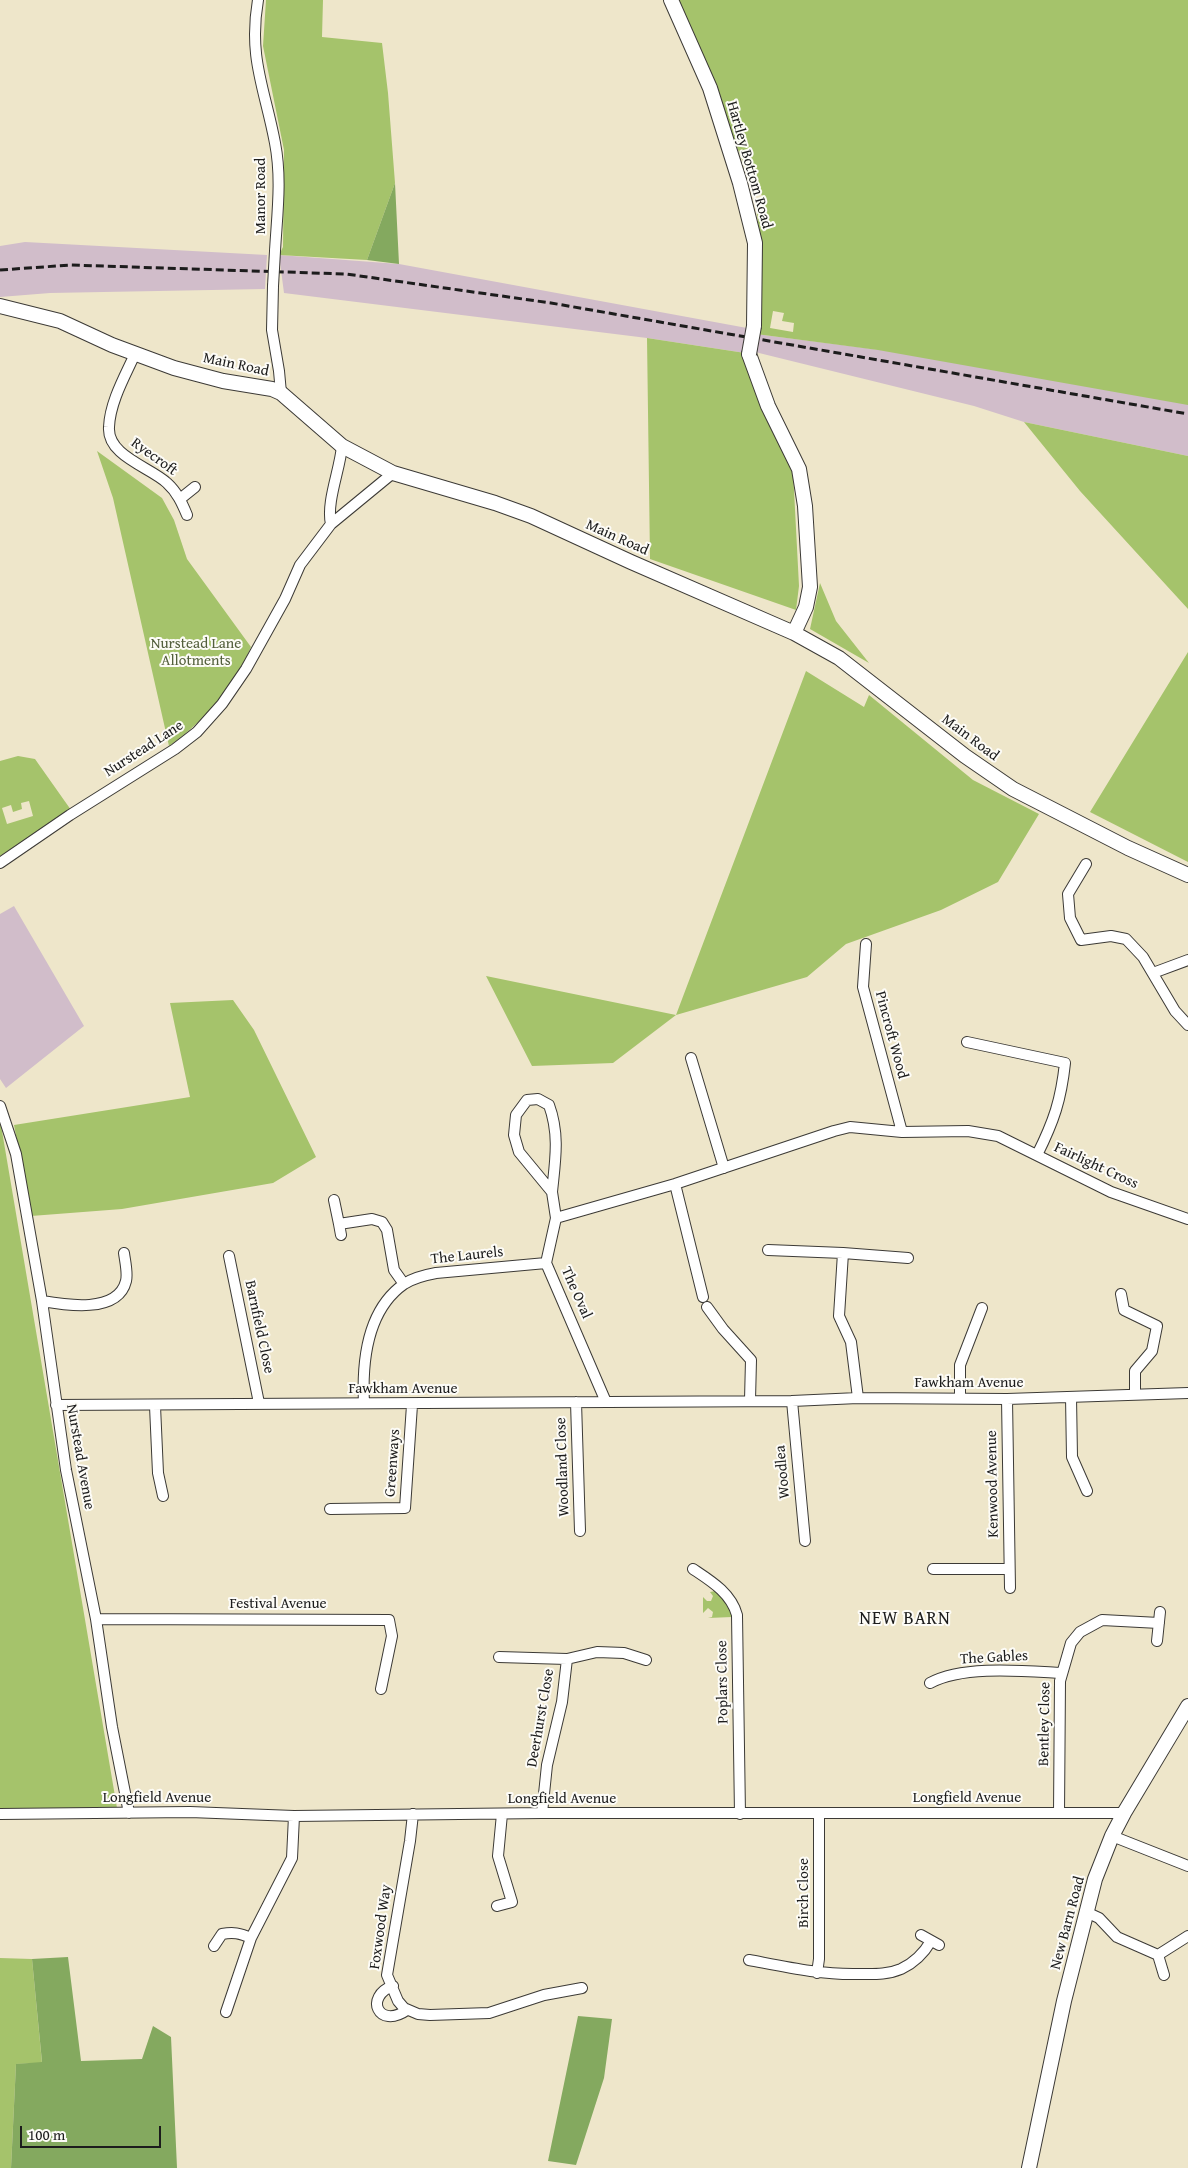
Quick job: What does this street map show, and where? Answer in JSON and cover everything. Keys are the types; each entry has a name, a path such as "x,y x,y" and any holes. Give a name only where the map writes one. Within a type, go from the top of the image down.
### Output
{"main road":[{"name":"Hartley Bottom Road","path":"671,0 710,88 744,200 754,243 754,326 749,354 768,406 799,469 805,506 810,587 806,607 794,633"},
{"name":"Main Road","path":"0,306 60,321 135,354 182,370 223,381 272,389 281,393 342,446 393,473 496,503 531,516 794,633 839,658 965,756 1013,789 1128,848 1188,875"},
{"name":"New Barn Road","path":"1029,2168 1062,2010 1096,1879 1112,1836 1124,1813 1188,1706"}],"street":[{"name":"Manor Road","path":"258,0 254,30 255,52 262,94 275,144 279,183 272,330 281,393"},
{"name":"Ryecroft","path":"135,354 113,407 108,428 120,452 166,481 180,499 187,515"},
{"path":"331,524 329,514 341,462 342,446"},
{"name":"Nurstead Lane","path":"0,863 198,732 222,704 246,669 285,599 300,565 331,524 393,473"},
{"name":"Ryecroft","path":"180,499 195,487"},
{"path":"1086,864 1068,894 1070,918 1081,940 1112,936 1126,939 1143,957 1175,1011 1188,1025"},
{"name":"Pincroft Wood","path":"866,944 863,987 902,1132"},
{"path":"1153,973 1188,960"},
{"name":"Fairlight Cross","path":"967,1042 1065,1062 1062,1094 1055,1118 1037,1155 1111,1192 1188,1219"},
{"path":"690,1058 724,1168"},
{"name":"The Oval","path":"552,1192 519,1152 514,1135 516,1115 527,1100 538,1099 549,1105 556,1122 557,1141 552,1192 556,1218 546,1263 606,1402"},
{"name":"Nurstead Avenue","path":"0,1106 16,1154 42,1301 66,1470 96,1619 112,1727 129,1813"},
{"path":"556,1218 675,1184 842,1129 902,1132 968,1131 998,1136 1037,1155"},
{"path":"675,1184 705,1302 724,1329 751,1360 750,1400"},
{"path":"334,1200 340,1230 372,1219 382,1222 387,1230 394,1270 404,1284"},
{"path":"768,1250 908,1258"},
{"path":"42,1301 70,1306 106,1303 119,1293 126,1280 124,1253"},
{"path":"843,1253 839,1316 851,1342 858,1398"},
{"name":"Barnfield Close","path":"229,1256 259,1403"},
{"name":"The Laurels","path":"364,1404 364,1362 373,1328 390,1298 404,1284 436,1273 546,1263"},
{"path":"1121,1294 1124,1310 1157,1326 1152,1351 1135,1371 1135,1394"},
{"path":"960,1398 960,1365 982,1308"},
{"name":"Fawkham Avenue","path":"56,1406 259,1403 412,1405 792,1401 858,1398 1007,1399 1188,1393"},
{"path":"1071,1397 1072,1457 1087,1492"},
{"name":"Kenwood Avenue","path":"1007,1399 1010,1588"},
{"name":"Woodlea","path":"792,1401 804,1541"},
{"name":"Woodland Close","path":"576,1402 580,1531"},
{"name":"Greenways","path":"330,1509 405,1508 412,1405"},
{"path":"155,1406 158,1473 163,1496"},
{"name":"Poplars Close","path":"693,1569 726,1595 733,1604 737,1616 740,1814"},
{"path":"933,1569 1009,1569"},
{"name":"Bentley Close","path":"1060,1812 1061,1673 1073,1639 1090,1625 1104,1620 1159,1617 1157,1641"},
{"name":"Festival Avenue","path":"96,1619 389,1620 392,1636 381,1689"},
{"name":"Deerhurst Close","path":"499,1657 566,1659 598,1652 624,1653 646,1660"},
{"name":"Deerhurst Close","path":"542,1813 547,1765 562,1702 566,1659"},
{"name":"The Gables","path":"930,1683 943,1676 994,1671 1061,1673"},
{"name":"Longfield Avenue","path":"0,1814 190,1812 294,1816 542,1813 1124,1813"},
{"name":"Birch Close","path":"817,1973 819,1959 819,1813"},
{"name":"Foxwood Way","path":"407,2010 398,2001 387,1972 413,1814"},
{"path":"497,1906 512,1902 498,1856 502,1814"},
{"path":"226,2012 251,1938 292,1858 294,1816"},
{"path":"1112,1836 1188,1866"},
{"path":"1086,1912 1099,1918 1117,1937 1158,1955 1164,1975"},
{"path":"214,1946 219,1932 240,1933 251,1938"},
{"path":"748,1960 817,1973 880,1974 894,1971 914,1961 935,1943 921,1935"},
{"path":"1158,1955 1188,1936"},
{"path":"393,1986 385,1990 378,1998 379,2012 385,2016 400,2015 407,2010 418,2014 430,2015 489,2013 544,1995 582,1988"}],"shaded area":[{"path":"25,242 267,255 265,289 50,293 0,297 0,246"},
{"path":"279,255 399,264 747,328 745,353 647,338 284,293"},
{"path":"756,334 881,350 953,350 1188,382 1188,456 1024,422 974,406 755,352"},
{"path":"14,906 84,1026 6,1088 0,1079 0,914"}],"green space":[{"path":"266,0 323,0 322,37 382,43 395,183 367,260 279,255 283,247 284,150 263,46"},
{"path":"677,0 1188,0 1188,405 878,350 756,334 761,248 756,205 765,201 743,162","holes":["773,311 784,313 782,321 794,323 793,332 770,328"]},
{"path":"395,183 399,264 367,260"},
{"path":"647,338 745,353 793,471 799,586 796,610 650,559"},
{"path":"1024,422 1188,456 1188,609 1080,491"},
{"name":"Nurstead Lane Allotments","path":"97,451 162,498 174,520 187,559 251,647 236,676 217,702 194,726 169,746 113,498"},
{"path":"820,583 836,621 869,663 810,629"},
{"path":"1188,652 1188,862 1090,812"},
{"path":"806,671 864,707 869,695 973,780 1039,814 998,882 941,910 846,944 807,977 676,1015"},
{"path":"18,756 35,759 71,810 0,856 0,761","holes":["29,801 33,816 7,824 2,808 11,805 13,812 22,809 21,803"]},
{"path":"486,976 676,1015 613,1063 532,1066"},
{"path":"233,1000 254,1030 316,1157 273,1183 122,1209 31,1216 14,1125 190,1097 170,1003"},
{"path":"0,1123 2,1131 117,1808 0,1808"},
{"path":"715,1591 728,1603 732,1617 708,1618 712,1617 713,1612 708,1608 703,1613 703,1597 707,1601 711,1601 713,1596 710,1592"},
{"path":"68,1957 81,2061 142,2059 153,2026 171,2037 177,2168 11,2168 16,2064 42,2062 32,1959"},
{"path":"0,1958 32,1959 42,2063 16,2064 11,2168 0,2168"},
{"path":"578,2016 612,2019 604,2078 576,2165 548,2161"}],"railway":[{"path":"0,270 71,265 346,274 551,303 1188,414"}],"district":[{"name":"NEW BARN","path":"905,1619"}]}
